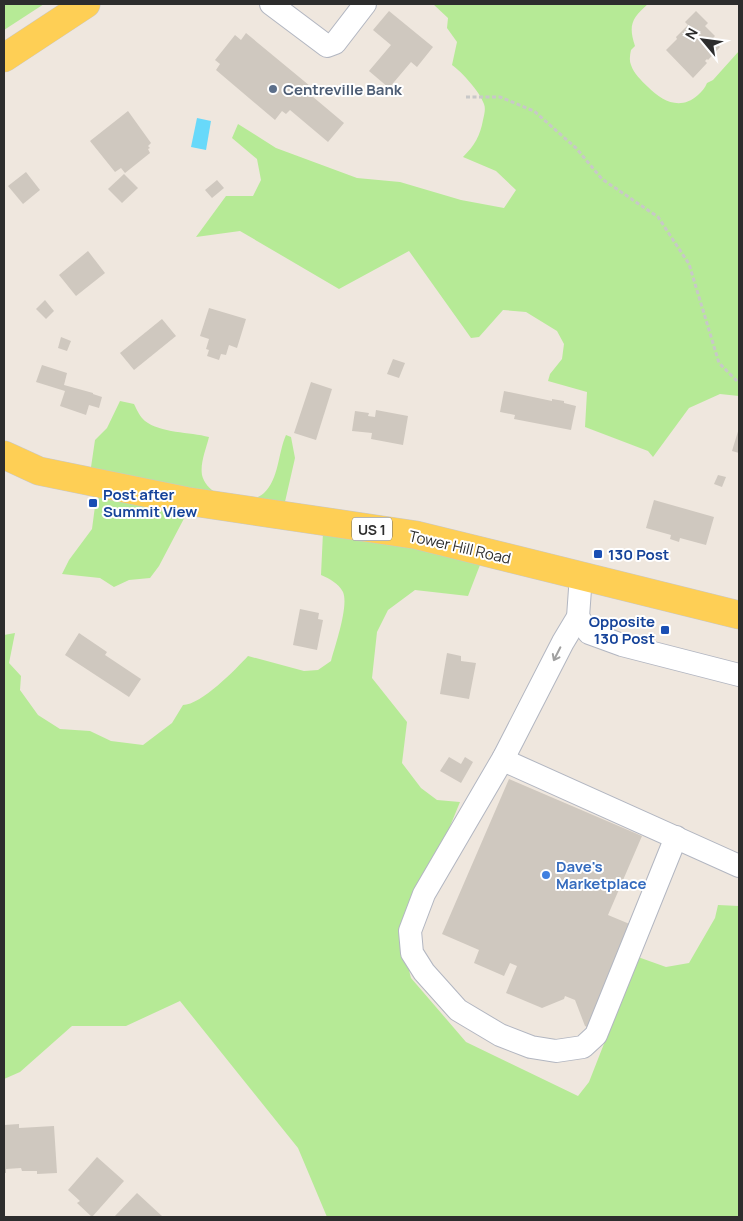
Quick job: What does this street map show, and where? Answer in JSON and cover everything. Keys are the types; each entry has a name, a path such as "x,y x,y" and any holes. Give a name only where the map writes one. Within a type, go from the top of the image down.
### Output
{"main road":[{"path":"4,58 86,4"},
{"name":"Tower Hill Road","path":"4,455 39,471 186,502 416,535 739,615"}],"lane":[{"path":"270,4 327,46 335,44 366,4"},
{"path":"581,576 578,617 504,757 424,894 410,931 412,953 424,972 458,1010 500,1035 531,1047 556,1051 583,1047 596,1035 676,837"},
{"path":"578,617 589,633 622,645 739,675"},
{"path":"504,757 512,764 739,866"}],"path":[{"path":"466,97 500,97 534,111 576,148 602,180 658,217 689,264 719,363 739,383"}],"green space":[{"path":"4,4 44,4 4,30"},
{"path":"433,4 648,4 633,22 632,33 635,46 631,50 630,63 636,74 648,87 665,100 678,103 691,100 698,95 707,83 713,80 739,51 739,396 720,394 689,408 653,457 648,451 585,427 587,392 548,381 550,374 562,359 564,344 557,331 526,312 503,310 479,337 471,338 409,251 339,289 240,231 196,237 226,196 253,196 261,180 257,159 232,138 238,124 276,148 357,178 400,182 461,200 504,208 516,190 496,171 463,157 479,136 485,106 475,88 452,65 457,42 447,28 448,18"},
{"path":"120,401 134,404 142,418 151,425 167,430 209,437 203,461 202,475 205,483 212,490 229,498 248,500 264,493 273,481 286,435 291,437 295,458 282,515 189,509 159,566 150,578 129,580 114,587 100,578 62,574 69,560 92,529 97,491 90,474 95,440 107,428"},
{"path":"325,524 480,565 468,596 415,590 388,610 377,632 372,678 407,722 402,763 421,788 437,800 460,802 402,943 411,978 466,1042 578,1096 589,1082 638,957 666,967 689,963 715,918 718,905 739,906 739,1217 327,1217 298,1148 180,1001 126,1026 72,1026 20,1072 4,1079 4,635 15,633 9,663 21,676 20,690 38,715 60,729 90,731 111,741 143,745 172,723 183,705 199,699 208,693 248,656 304,671 318,670 331,661 341,626 344,598 339,586 321,575"}],"water":[{"path":"197,118 211,121 206,150 191,147"}],"building":[{"path":"389,11 433,47 417,67 411,62 389,88 369,71 391,45 373,30"},
{"path":"696,11 708,23 705,26 715,36 712,39 720,47 705,61 707,63 693,78 666,50 688,25 685,22"},
{"name":"Centreville Bank","path":"246,33 310,86 306,91 344,123 328,142 290,110 286,114 282,111 275,120 216,70 220,64 215,60 235,35 241,40"},
{"path":"128,111 151,143 148,146 150,153 125,173 121,168 115,172 90,141"},
{"path":"26,172 40,190 23,204 8,186"},
{"path":"124,174 138,188 122,203 108,189"},
{"path":"217,180 224,188 212,198 205,190"},
{"path":"88,251 105,273 76,296 59,275"},
{"path":"45,300 54,311 46,319 36,309"},
{"path":"209,308 246,319 237,348 229,345 226,355 221,354 219,360 207,356 209,350 206,349 209,339 200,336"},
{"path":"162,319 176,336 134,370 120,353"},
{"path":"61,337 71,341 67,351 58,348"},
{"path":"393,359 405,363 399,378 387,374"},
{"path":"42,365 67,373 64,385 102,397 99,408 89,405 86,415 60,406 65,391 36,382"},
{"path":"311,382 332,389 316,440 294,433"},
{"path":"504,391 552,401 552,399 564,401 564,403 576,406 571,430 514,419 515,415 500,412"},
{"path":"376,410 408,416 403,445 371,439 372,433 352,431 355,411 369,413 368,416 375,417"},
{"path":"739,428 739,453 732,451"},
{"path":"718,475 726,477 722,487 714,484"},
{"path":"654,500 714,517 706,545 680,538 679,542 670,539 671,535 646,528"},
{"path":"300,609 319,613 318,619 323,620 317,650 293,645"},
{"path":"79,633 107,652 105,655 141,679 129,697 65,655"},
{"path":"447,653 461,656 461,661 476,663 469,699 440,694"},
{"path":"449,757 461,764 465,757 473,762 461,783 440,771"},
{"name":"Dave's Marketplace","path":"509,779 642,836 608,915 632,925 587,1027 575,1000 565,996 564,999 542,1008 506,993 517,966 510,963 504,976 474,963 479,950 442,934"},
{"path":"19,1124 19,1128 54,1126 57,1173 37,1174 37,1171 22,1171 21,1168 6,1169 6,1173 4,1173 4,1125"},
{"path":"97,1157 124,1181 92,1217 77,1203 80,1201 68,1190"},
{"path":"137,1193 163,1217 114,1217"}],"place":[{"name":"Centreville Bank","path":"273,89"},
{"name":"Post after Summit View","path":"93,503"},
{"name":"130 Post","path":"598,554"},
{"name":"Opposite 130 Post","path":"665,630"},
{"name":"Dave's Marketplace","path":"546,875"}]}
